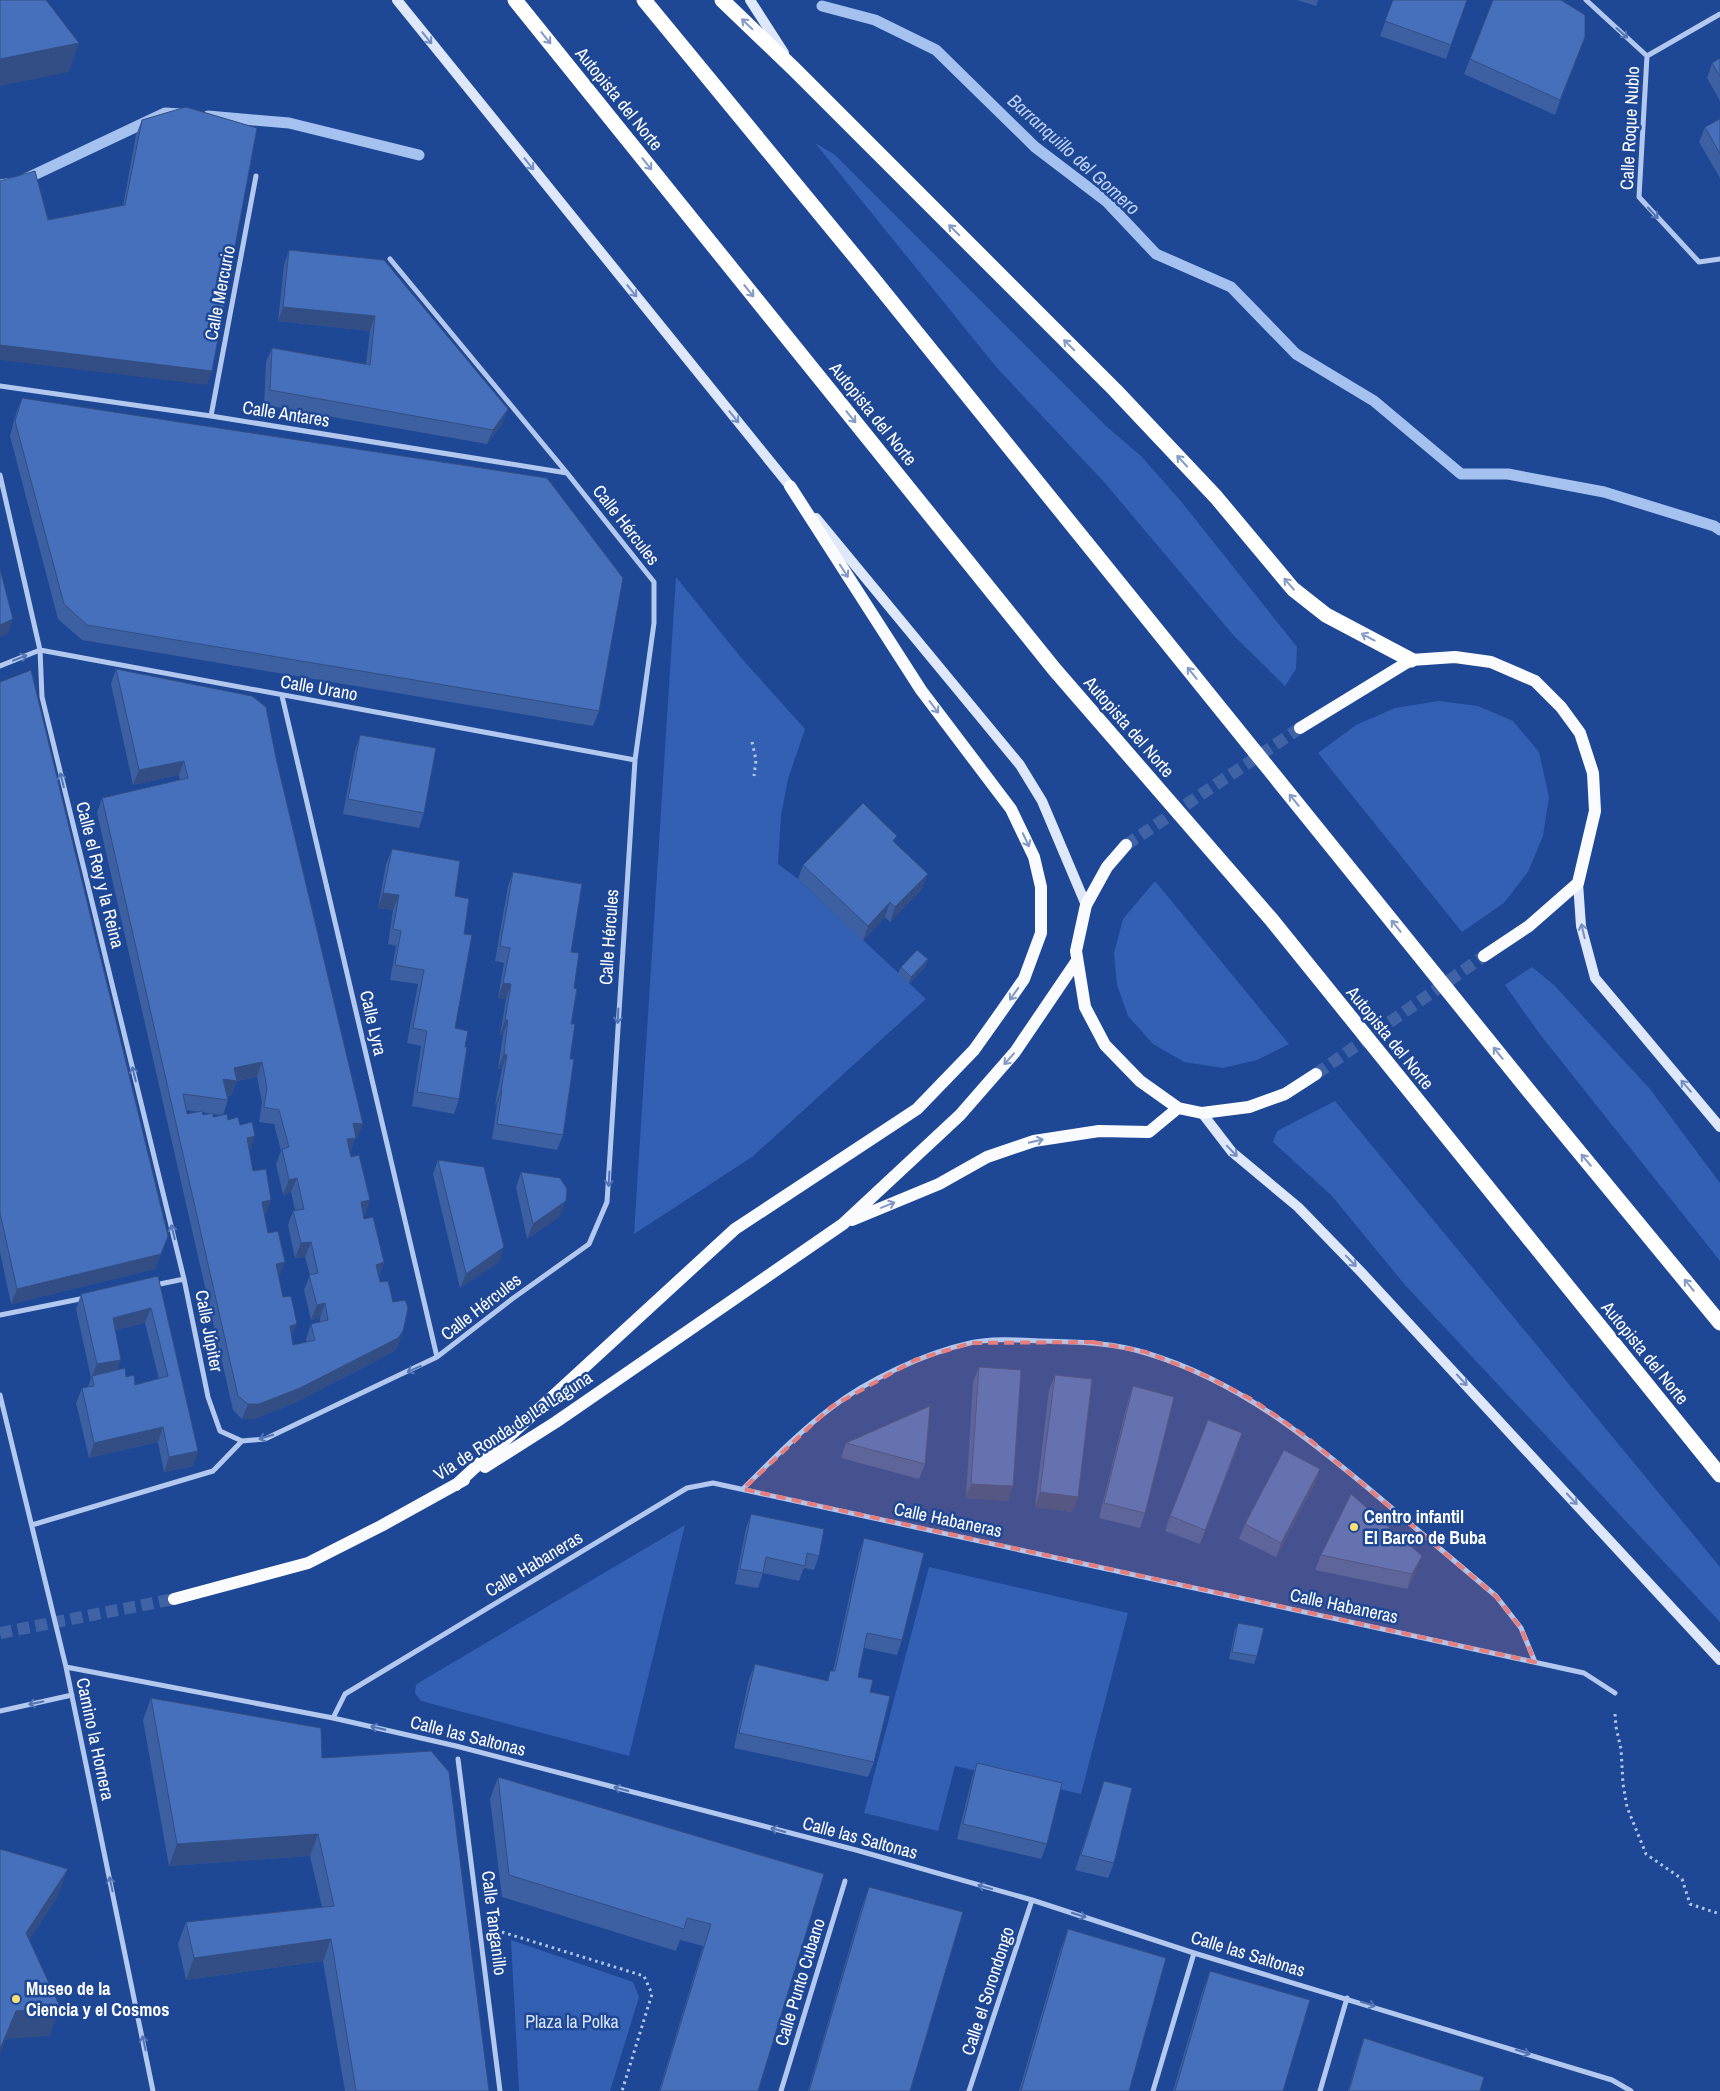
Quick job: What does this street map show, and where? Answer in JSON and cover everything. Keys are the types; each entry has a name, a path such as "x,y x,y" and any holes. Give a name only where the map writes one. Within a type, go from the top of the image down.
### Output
{"highway":[{"name":"Autopista del Norte","path":"515,0 1055,670 1270,919 1720,1475"},
{"path":"644,0 871,276 1529,1091 1720,1323"},
{"path":"722,0 795,70 1115,390 1216,498 1293,589 1326,615 1411,660"}],"main road":[{"path":"456,1485 735,1229 918,1110 974,1050 1024,979 1040,933 1041,887 1034,857 1011,809 920,690 790,486"},
{"path":"1300,728 1411,660 1455,657 1492,662 1535,681 1561,707 1580,733 1593,773 1595,811 1578,883 1529,926 1484,956"},
{"path":"1126,845 1107,867 1086,905 1076,951 1076,962 1085,1007 1105,1045 1140,1082 1178,1108 1202,1113 1249,1107 1285,1094 1316,1074"},
{"path":"842,1224 960,1115 1015,1052 1076,962"},
{"path":"842,1224 939,1184 987,1157 1034,1141 1098,1131 1149,1132 1178,1108"},
{"name":"Vía de Ronda de La Laguna","path":"174,1599 308,1563 456,1485 556,1422 842,1224"}],"street":[{"path":"396,0 790,486 1020,765 1042,800 1086,905"},
{"path":"750,0 795,70"},
{"name":"Calle Roque Nublo","path":"1586,0 1647,56 1639,197 1699,262 1720,259"},
{"path":"1647,56 1720,14"},
{"name":"Calle Mercurio","path":"211,416 256,176"},
{"name":"Calle Hércules","path":"242,1441 265,1439 437,1358 512,1299 589,1244 608,1202 635,760 654,624 654,582 567,472 390,259"},
{"name":"Calle Antares","path":"0,386 211,416 567,472"},
{"name":"Calle el Rey y la Reina","path":"0,475 40,650 42,697 184,1279"},
{"path":"0,666 40,650"},
{"name":"Calle Urano","path":"40,650 635,760"},
{"name":"Calle Lyra","path":"282,696 437,1358"},
{"path":"1578,883 1581,926 1595,978 1720,1127"},
{"path":"1202,1113 1232,1152 1298,1207 1362,1273 1720,1660"},
{"name":"Calle Júpiter","path":"146,1287 184,1279 208,1397 220,1431 242,1441"},
{"path":"0,1315 87,1298"},
{"path":"743,1489 831,1407 915,1360 971,1342 1025,1340 1093,1342 1146,1352 1204,1375 1253,1400 1308,1438 1496,1596 1521,1628 1535,1662"},
{"name":"Camino la Hornera","path":"0,1395 66,1667 153,2091"},
{"path":"32,1525 213,1471 242,1441"},
{"name":"Calle Habaneras","path":"333,1718 345,1694 687,1488 713,1483 1584,1673 1615,1693"},
{"name":"Calle las Saltonas","path":"66,1667 333,1718 456,1746 856,1850 1032,1900 1194,1952 1612,2080 1631,2091"},
{"path":"0,1710 72,1695"},
{"name":"Calle Tanganillo","path":"458,1759 500,2091"},
{"name":"Calle Punto Cubano","path":"781,2091 846,1881"},
{"name":"Calle el Sorondongo","path":"970,2091 1032,1900"},
{"path":"1153,2091 1194,1952"},
{"path":"1320,2091 1347,1998"}],"path":[{"path":"752,742 756,760 754,776"},
{"path":"1615,1693 1616,1727 1621,1749 1623,1784 1627,1807 1646,1854 1682,1879 1690,1904 1720,1914"},
{"path":"480,1926 644,1976 652,1994 622,2091"}],"highlighted area":[{"path":"1093,1342 1146,1352 1204,1375 1253,1400 1308,1438 1496,1596 1521,1628 1535,1662 743,1489 831,1407 915,1360 971,1343"}],"green space":[{"path":"815,143 834,154 1106,426 1141,456 1180,500 1297,647 1296,669 1285,686 1234,636 1104,482 997,368"},
{"path":"676,577 743,660 805,729 788,779 781,816 778,864 798,879 926,999 752,1157 634,1234"},
{"path":"1439,701 1478,706 1513,721 1539,752 1549,797 1543,836 1528,872 1504,903 1462,932 1318,753 1356,725 1395,708"},
{"path":"1155,881 1289,1044 1257,1060 1223,1068 1184,1062 1153,1044 1128,1016 1117,985 1114,953 1123,919"},
{"path":"1532,967 1554,985 1650,1089 1720,1183 1720,1261 1539,1033 1505,985"},
{"path":"1335,1101 1720,1567 1720,1622 1405,1285 1332,1196 1273,1142 1277,1131"},
{"path":"685,1525 629,1756 421,1701 415,1693 416,1685 420,1682"},
{"path":"929,1567 1128,1613 1081,1794 955,1766 938,1831 864,1813"},
{"name":"Plaza la Polka","path":"511,1940 633,1982 639,1997 610,2091 519,2091"}],"building":[{"path":"0,0 46,0 79,43 0,59"},
{"path":"1393,0 1467,0 1451,45 1385,21"},
{"path":"1493,0 1561,0 1585,15 1585,37 1560,100 1470,59"},
{"path":"1720,58 1720,77 1712,63"},
{"path":"186,107 257,128 212,371 0,345 0,181 35,171 48,220 125,205 142,120"},
{"path":"1720,119 1720,154 1705,127"},
{"path":"289,250 384,260 508,409 493,430 270,390 272,348 370,365 375,316 283,307"},
{"path":"22,398 547,478 623,578 599,711 87,625 64,604 15,421"},
{"path":"0,569 13,619 0,625"},
{"path":"116,669 252,696 266,707 276,758 363,1124 353,1123 356,1138 347,1139 351,1157 359,1155 370,1200 361,1202 364,1219 373,1217 384,1262 376,1265 380,1282 388,1281 393,1302 405,1300 408,1308 403,1331 398,1338 300,1388 259,1404 248,1404 238,1396 102,798 188,778 184,761 139,770","holes":["262,1062 267,1088 264,1107 279,1110 289,1147 282,1149 289,1180 297,1178 304,1209 293,1211 301,1243 311,1242 318,1273 309,1275 317,1305 325,1303 328,1320 311,1324 315,1340 293,1345 290,1326 297,1324 291,1296 283,1297 276,1264 285,1262 278,1231 268,1233 262,1202 271,1200 266,1169 253,1171 247,1138 255,1136 252,1122 240,1125 238,1117 228,1120 227,1114 213,1117 213,1113 203,1115 202,1111 187,1114 183,1094 228,1100 223,1079 237,1081 234,1068"]},
{"path":"31,670 168,1236 161,1254 17,1289 0,1213 0,682"},
{"path":"360,735 436,748 424,813 348,799"},
{"path":"863,803 897,836 893,841 928,874 895,907 890,902 868,926 803,865"},
{"path":"392,849 460,861 455,896 469,899 464,934 472,935 455,1028 468,1031 459,1099 417,1092 427,1031 413,1028 424,970 395,965 401,931 393,929 399,895 383,893"},
{"path":"513,872 582,884 571,952 579,953 574,988 577,989 571,1024 575,1024 570,1059 574,1059 563,1135 497,1124 507,1055 504,1054 508,1020 505,1020 511,984 503,983 510,948 500,946"},
{"path":"917,950 928,959 911,977 901,967"},
{"path":"438,1160 484,1167 504,1247 466,1274"},
{"path":"521,1172 560,1178 567,1189 566,1201 533,1224"},
{"path":"158,1276 198,1451 169,1457 163,1427 94,1443 82,1388 94,1386 92,1376 125,1368 126,1377 134,1375 135,1385 168,1376 151,1308 113,1318 121,1360 97,1364 81,1294"},
{"path":"979,1367 1021,1370 1013,1486 971,1484"},
{"path":"1055,1375 1092,1379 1078,1497 1040,1492"},
{"path":"1133,1386 1174,1397 1145,1513 1104,1503"},
{"path":"930,1406 925,1464 846,1443"},
{"path":"1208,1420 1242,1433 1205,1530 1170,1516"},
{"path":"1284,1450 1320,1469 1281,1543 1245,1524"},
{"path":"1351,1494 1422,1556 1412,1574 1321,1555"},
{"path":"751,1514 824,1529 819,1556 807,1553 805,1566 766,1557 763,1573 740,1569"},
{"path":"864,1538 924,1553 902,1640 867,1633 858,1677 873,1680 870,1692 890,1696 874,1762 739,1733 755,1664 828,1681 830,1671 835,1671"},
{"path":"1238,1623 1264,1628 1257,1656 1232,1652"},
{"path":"151,1698 321,1728 322,1758 431,1751 449,1772 489,2091 356,2091 331,1939 194,1958 186,1922 334,1906 318,1834 177,1844"},
{"path":"977,1763 1062,1783 1047,1844 963,1824"},
{"path":"498,1777 824,1874 758,2091 660,2091 711,1924 687,1918 684,1929 509,1875"},
{"path":"1104,1781 1132,1788 1114,1863 1081,1855"},
{"path":"0,1849 68,1869 26,1933 60,2007 16,2011 0,2049"},
{"path":"869,1887 963,1912 910,2091 809,2091"},
{"path":"1068,1929 1166,1958 1129,2091 1021,2091"},
{"path":"1210,1971 1310,2000 1283,2091 1175,2091"},
{"path":"1364,2038 1484,2077 1480,2091 1349,2091"}],"waterway":[{"name":"Barranquillo del Gomero","path":"822,6 875,20 936,50 1035,147 1106,201 1156,254 1231,287 1296,354 1374,401 1461,474 1508,474 1604,492 1714,526 1720,530"},
{"name":"Barranquillo del Gomero","path":"0,185 19,182 165,113 182,114"},
{"name":"Barranquillo del Gomero","path":"208,116 289,123 419,155"}],"tunnel":[{"path":"1126,845 1300,728"},
{"path":"1316,1074 1484,956"},
{"path":"0,1633 174,1599"}],"place":[{"name":"Centro infantil El Barco de Buba","path":"1354,1527"},
{"name":"Museo de la Ciencia y el Cosmos","path":"16,1999"}]}
